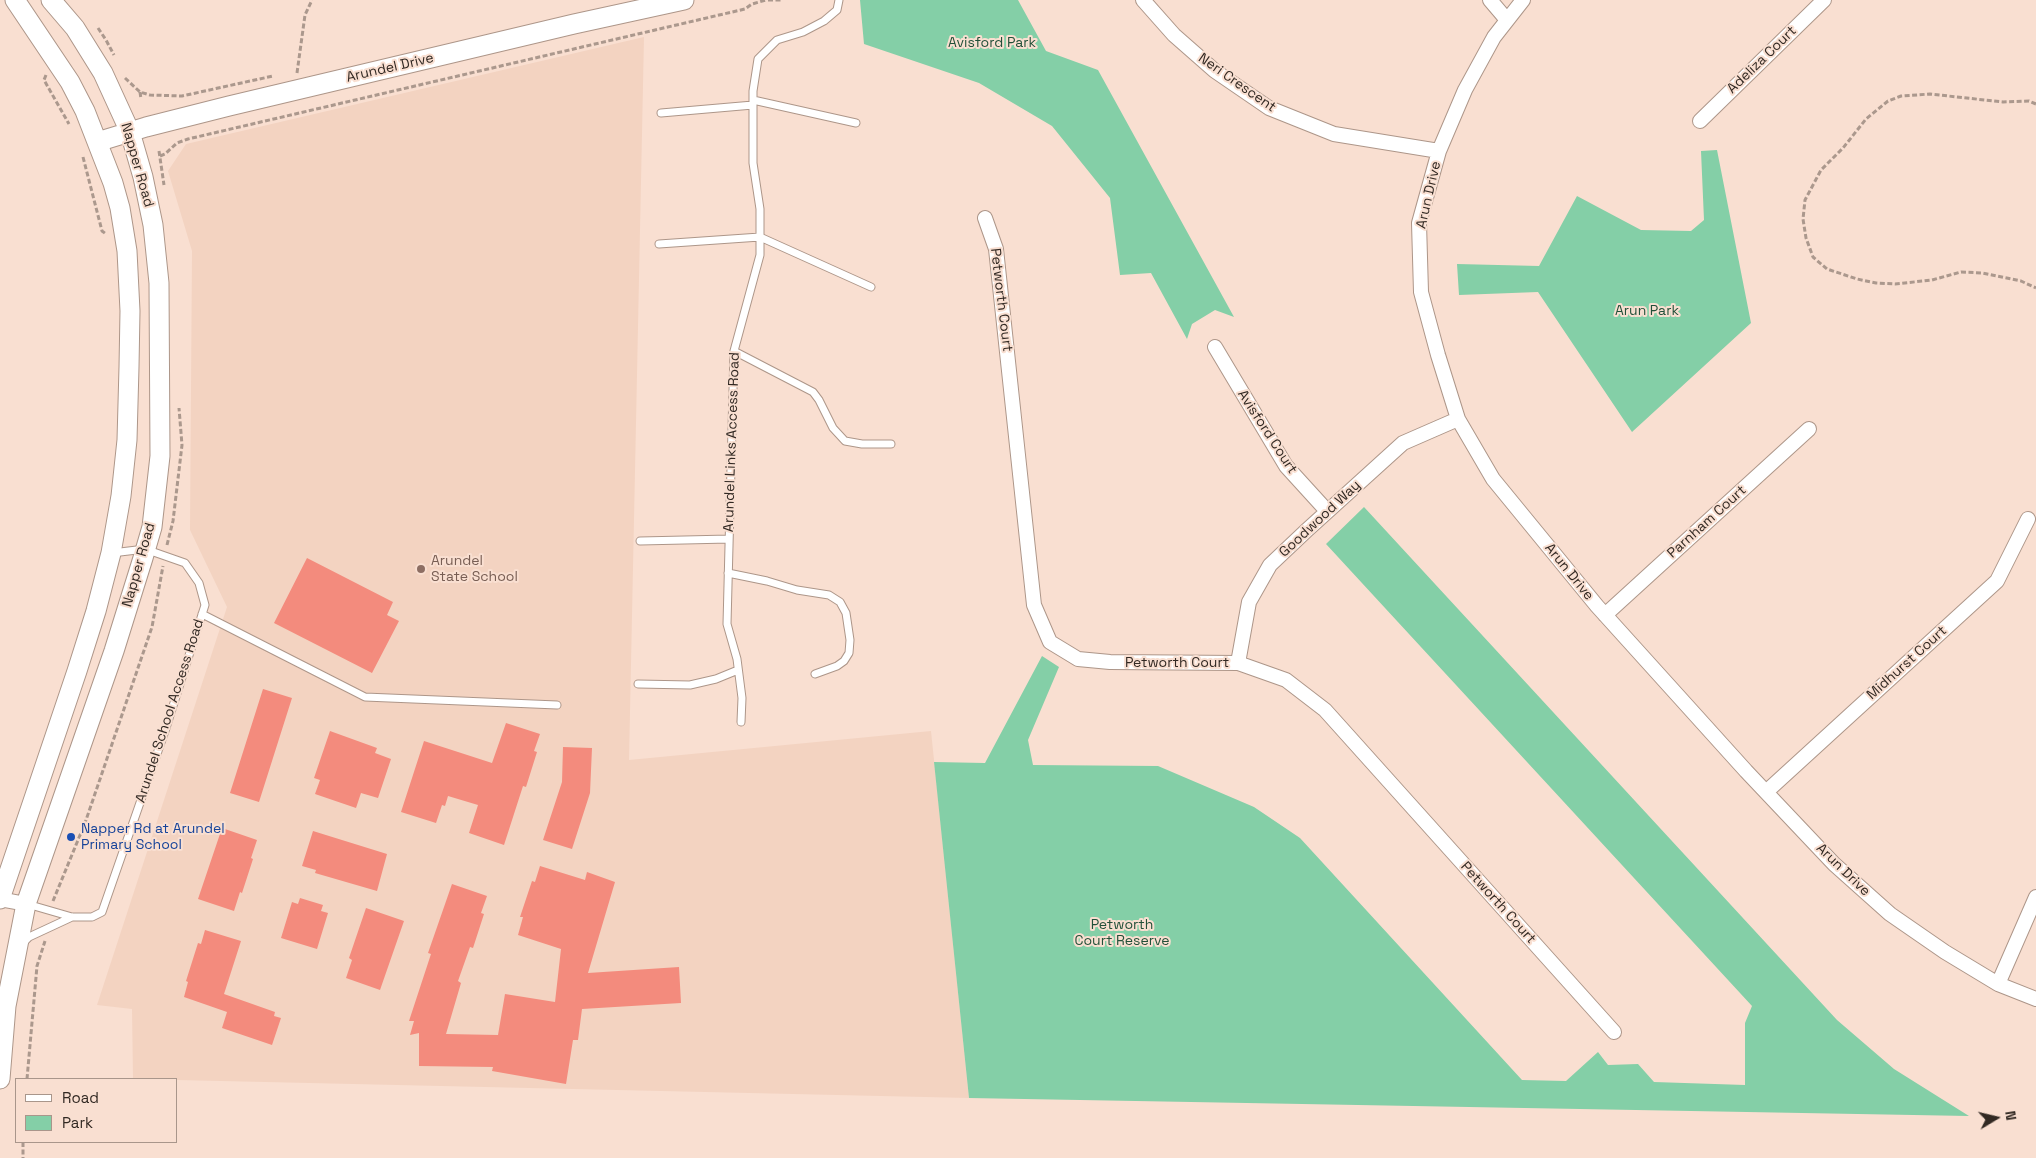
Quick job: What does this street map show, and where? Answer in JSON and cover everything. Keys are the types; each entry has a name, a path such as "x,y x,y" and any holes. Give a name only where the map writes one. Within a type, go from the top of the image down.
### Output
{"main road":[{"name":"Napper Road","path":"0,899 80,662 111,554 121,496 127,440 130,311 127,250 120,208 112,183 89,147 70,82 15,0"},
{"name":"Napper Road","path":"0,1079 6,1006 26,904 114,651 152,527 160,456 159,283 153,225 143,177 130,132 112,90 93,55 51,0"},
{"name":"Arundel Drive","path":"89,147 130,132 295,91 574,24 684,0"}],"street":[{"name":"Neri Crescent","path":"1143,0 1174,35 1208,65 1269,108 1334,134 1439,151"},
{"path":"1490,0 1508,20"},
{"name":"Arun Drive","path":"1523,0 1494,37 1465,90 1439,151 1419,224 1422,292 1438,355 1458,419 1493,479 1605,615 1834,864 1890,914 1944,952 1998,984 2036,998"},
{"name":"Adeliza Court","path":"1700,121 1824,0"},
{"name":"Petworth Court","path":"984,218 996,249 1034,605 1050,642 1078,659 1110,662 1238,663 1286,680 1325,710 1614,1032"},
{"name":"Avisford Court","path":"1215,347 1286,466 1327,511"},
{"name":"Goodwood Way","path":"1238,663 1249,602 1270,565 1327,511 1404,443 1458,419"},
{"name":"Parnham Court","path":"1605,615 1809,430"},
{"name":"Midhurst Court","path":"1766,792 1997,581 2028,519"},
{"path":"1998,984 2036,898"},
{"path":"0,899 26,904"}],"lane":[{"name":"Arundel Links Access Road","path":"742,722 742,698 738,670 727,624 728,574 734,351 760,255 760,209 753,163 753,103 758,59 777,40 803,32 824,21 837,10 839,0"},
{"path":"661,113 753,103 856,123"},
{"path":"659,244 760,237 871,287"},
{"path":"734,351 813,392 834,428 845,441 862,444 891,444"},
{"path":"640,541 729,539"},
{"path":"111,554 121,551 145,550"},
{"name":"Arundel School Access Road","path":"26,904 72,917 92,917 102,912 166,728 204,605 198,583 185,563 145,550"},
{"path":"728,574 829,596 840,602 846,613 850,640 849,653 844,661 837,666 815,674"},
{"path":"202,614 364,697 557,705"},
{"path":"638,684 690,685 716,679 738,670"},
{"path":"18,948 29,938 72,917"}],"path":[{"path":"295,91 305,16 312,0"},
{"path":"160,156 177,143 188,139 745,8 767,0 782,0"},
{"path":"44,80 71,127"},
{"path":"140,92 141,99"},
{"path":"2036,104 2028,101 2002,102 1930,94 1901,96 1888,101 1866,119 1843,148 1821,170 1805,200 1803,219 1806,238 1813,257 1827,269 1857,279 1895,284 1932,280 1961,272 1982,273 2021,281 2036,288"},
{"path":"89,147 102,231"},
{"path":"23,1143 23,1158"}],"shaded area":[{"name":"Arundel State School","path":"644,37 629,760 931,731 969,1098 133,1078 132,1009 97,1005 227,607 190,530 192,251 168,171 186,144"}],"green space":[{"name":"Avisford Park","path":"860,0 1018,0 1046,51 1098,70 1234,317 1215,310 1192,324 1187,339 1151,273 1120,275 1110,198 1052,126 979,83 864,44"},
{"name":"Arun Park","path":"1717,150 1751,323 1632,432 1538,292 1459,295 1457,264 1539,266 1577,196 1641,230 1691,231 1704,220 1701,151"},
{"name":"Petworth Court Reserve","path":"1364,507 1837,1020 1894,1069 1969,1116 969,1098 934,762 985,763 1042,656 1059,667 1028,740 1033,765 1158,766 1254,807 1300,838 1522,1080 1566,1081 1598,1052 1608,1065 1638,1064 1654,1082 1745,1085 1745,1023 1752,1006 1326,544"}],"building":[{"path":"307,558 393,602 387,615 399,621 372,673 274,623"},
{"path":"263,689 292,698 259,802 230,793"},
{"path":"506,723 540,734 534,751 537,752 526,787 523,786 504,845 469,833 478,805 448,796 445,806 442,805 436,823 401,812 424,741 492,763"},
{"path":"330,731 377,748 375,753 391,759 378,798 361,793 356,808 315,794 320,780 314,778"},
{"path":"563,747 592,748 590,793 572,849 543,840 562,782"},
{"path":"222,828 257,840 242,893 240,892 234,911 198,899"},
{"path":"313,831 387,854 377,891 315,873 316,870 302,866"},
{"path":"540,866 585,880 587,872 615,882 588,973 679,967 681,1003 582,1009 578,1040 573,1040 566,1084 492,1071 493,1067 419,1066 419,1033 410,1035 414,1021 409,1021 431,954 428,953 452,884 487,896 481,913 484,914 473,948 470,947 458,981 461,983 446,1034 498,1035 505,994 555,1002 561,949 518,935 523,917 520,917 532,881 535,882"},
{"path":"300,898 323,905 321,911 328,913 317,949 281,938 292,902 298,904"},
{"path":"366,908 404,921 380,990 346,978 352,960 349,958"},
{"path":"205,930 241,941 224,994 275,1012 274,1016 281,1018 272,1045 222,1028 227,1012 184,997 188,982 186,981 198,943 201,944"}],"place":[{"name":"Arundel State School","path":"421,569"},
{"name":"Napper Rd at Arundel Primary School","path":"71,837"}]}
